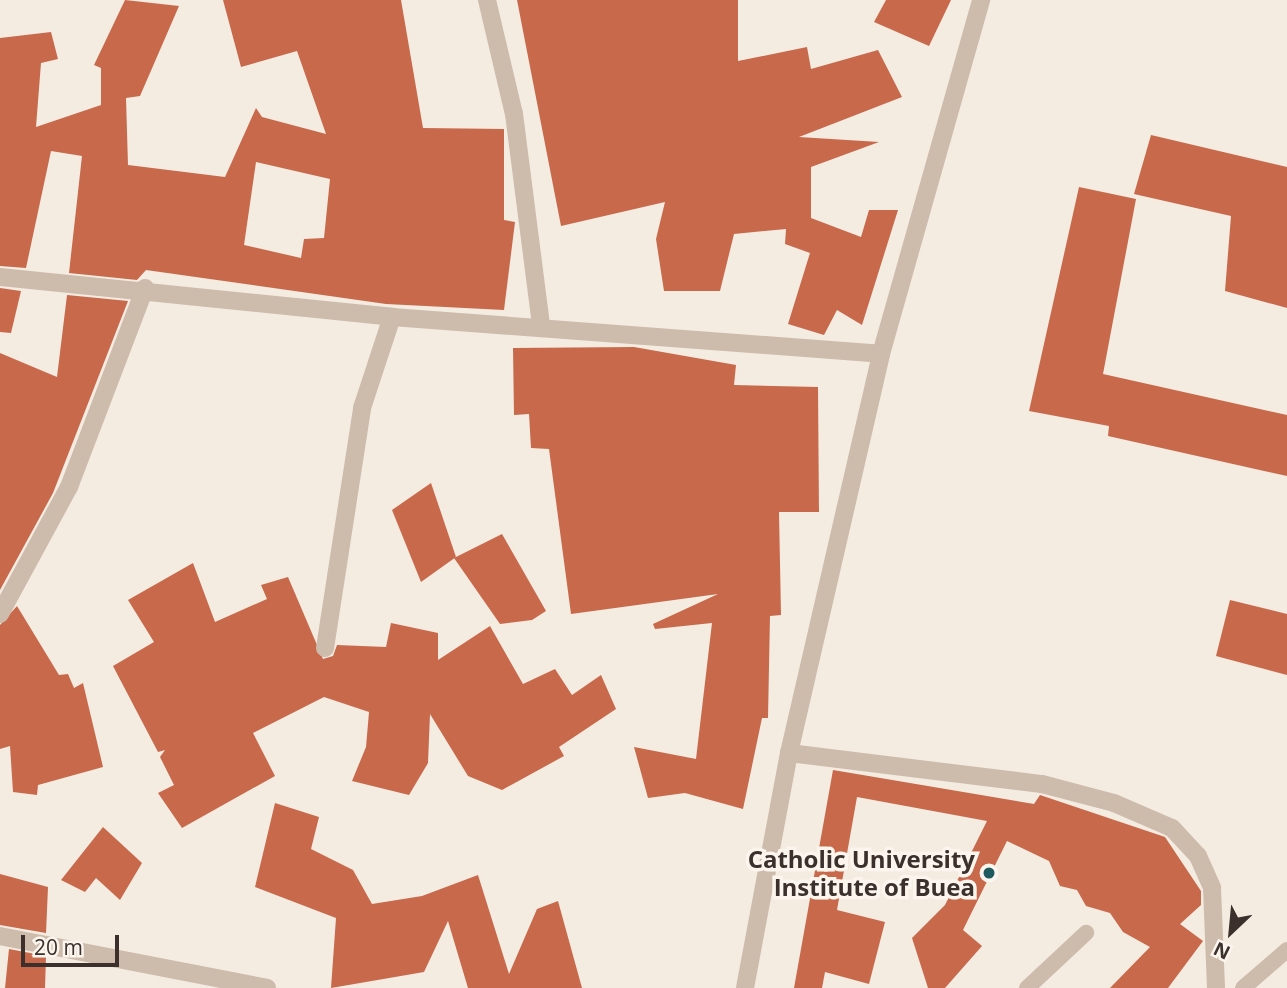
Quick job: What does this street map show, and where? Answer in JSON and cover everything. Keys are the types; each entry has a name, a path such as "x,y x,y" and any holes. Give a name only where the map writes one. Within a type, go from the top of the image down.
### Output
{"street":[{"path":"487,0 514,114 541,325"},
{"path":"745,988 789,753 881,354 981,0"},
{"path":"0,277 145,288 392,317 541,325 881,354"},
{"path":"0,614 69,487 145,288"},
{"path":"325,648 362,408 392,317"},
{"path":"789,753 1042,784 1114,803 1172,828 1198,856 1212,888 1216,988"},
{"path":"0,936 267,988"}],"lane":[{"path":"1027,988 1086,933"},
{"path":"1243,988 1287,950"}],"building":[{"path":"125,0 179,6 140,96 126,98 128,165 225,177 256,108 262,117 326,134 297,51 241,67 223,0 401,0 423,128 504,129 504,220 515,222 504,310 386,304 146,270 137,280 69,273 82,156 51,151 26,268 0,266 0,38 51,32 58,59 41,63 36,127 101,105 101,68 94,65","holes":["256,162 330,179 324,238 304,239 301,258 244,245"]},
{"path":"517,0 738,0 738,61 807,47 811,69 878,50 902,97 799,137 879,142 811,167 811,218 861,237 869,210 898,210 862,325 837,310 824,335 788,324 810,253 785,244 786,229 734,234 720,291 664,291 656,239 665,202 561,226"},
{"path":"886,0 951,0 929,46 874,22"},
{"path":"1151,135 1287,167 1287,308 1225,291 1231,216 1134,194"},
{"path":"1079,187 1136,199 1103,374 1287,415 1287,476 1108,436 1109,426 1029,411"},
{"path":"0,288 21,291 11,333 0,332"},
{"path":"67,295 128,301 53,493 0,590 0,353 57,377"},
{"path":"634,347 736,365 734,385 818,387 819,512 779,512 781,615 770,616 768,718 762,718 743,809 685,793 648,798 634,747 696,759 712,623 655,629 653,624 718,594 571,614 549,449 531,448 529,414 514,415 513,348"},
{"path":"431,483 456,557 421,582 392,510"},
{"path":"502,534 546,611 532,620 500,624 454,558"},
{"path":"193,563 215,622 267,599 261,585 288,577 323,659 333,656 337,645 386,647 391,623 438,633 438,660 490,626 523,684 555,669 572,695 601,675 616,709 559,747 564,756 502,790 468,776 430,714 428,763 409,795 352,781 366,747 369,712 324,697 253,733 275,776 182,828 158,793 174,785 160,757 165,750 158,752 113,666 154,642 128,600"},
{"path":"1230,600 1287,614 1287,675 1216,656"},
{"path":"17,606 59,675 68,674 74,688 83,683 103,767 38,785 37,795 13,792 10,746 0,749 0,625"},
{"path":"833,770 1034,804 1040,795 1165,837 1201,891 1201,905 1180,924 1203,941 1168,988 1110,988 1150,947 1123,932 1110,913 1086,906 1077,890 1060,886 1049,861 1007,841 963,930 982,946 945,988 928,988 912,938 945,905 987,821 857,797 837,910 885,922 869,984 825,972 822,988 794,988"},
{"path":"275,803 319,817 311,849 353,870 372,904 422,896 478,875 509,974 537,909 558,901 582,988 468,988 448,921 424,972 331,988 336,918 255,887"},
{"path":"103,827 142,863 120,900 96,878 85,892 61,880"},
{"path":"0,874 48,887 46,933 0,925"},
{"path":"9,949 46,956 45,988 5,988"}],"place":[{"name":"Catholic University Institute of Buea","path":"989,873"}]}
